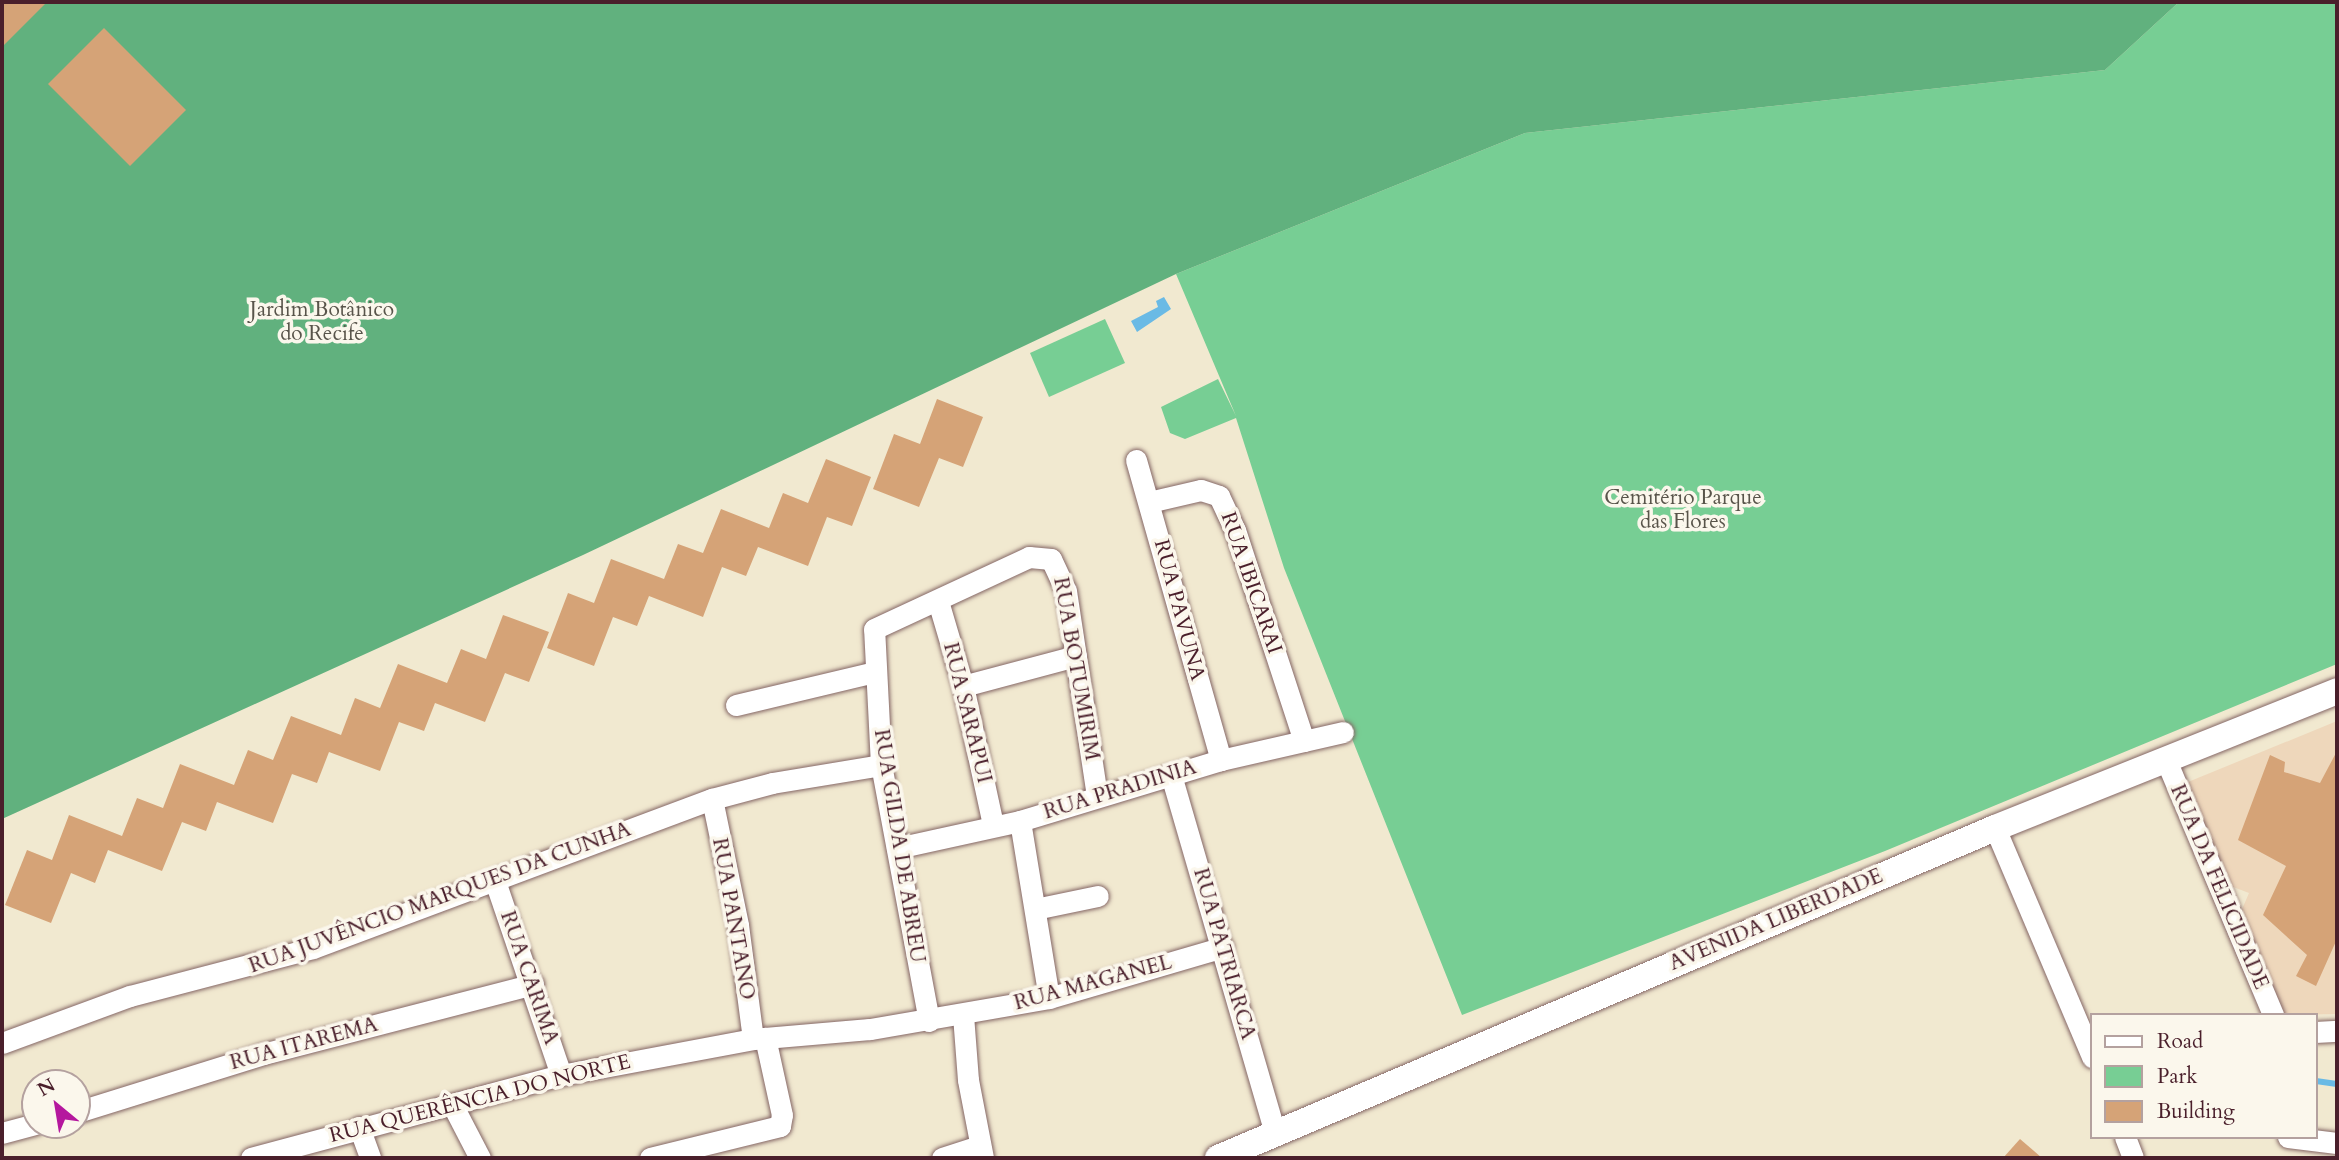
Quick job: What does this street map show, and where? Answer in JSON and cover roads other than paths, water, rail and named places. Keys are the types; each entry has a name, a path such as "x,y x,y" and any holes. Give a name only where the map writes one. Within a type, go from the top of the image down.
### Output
{"main road":[{"name":"AVENIDA LIBERDADE","path":"1218,1158 1995,828 2337,691"}],"street":[{"name":"RUA PAVUNA","path":"1136,460 1221,760"},
{"name":"RUA IBICARAI","path":"1149,502 1210,491 1227,508 1304,741"},
{"name":"RUA BOTUMIRIM","path":"938,601 1039,555 1051,559 1059,569 1076,656 1097,795"},
{"name":"RUA GILDA DE ABREU","path":"929,1021 881,765 874,629 938,601"},
{"name":"RUA SARAPUI","path":"938,601 963,686 993,825"},
{"path":"963,686 1076,656"},
{"path":"736,705 875,672"},
{"name":"RUA PRADINIA","path":"897,849 1020,821 1097,795 1221,760 1343,732"},
{"name":"RUA DA FELICIDADE","path":"2166,760 2272,1013"},
{"name":"RUA JUVÊNCIO MARQUES DA CUNHA","path":"2,1042 130,996 313,948 712,799 772,783 881,765"},
{"name":"RUA PATRIARCA","path":"1171,775 1275,1133"},
{"name":"RUA PANTANO","path":"650,1158 762,1132 782,1122 759,1039 712,799"},
{"path":"1020,821 1049,998"},
{"path":"1995,828 2090,1047"},
{"name":"RUA CARIMA","path":"495,881 533,984 561,1075"},
{"path":"1035,909 1098,896"},
{"name":"RUA MAGANEL","path":"759,1039 929,1021 1049,998 1223,947"},
{"name":"RUA ITAREMA","path":"91,1108 263,1054 533,984"},
{"path":"942,1158 981,1152 962,1014"},
{"path":"2318,1032 2337,1031"},
{"name":"RUA QUERÊNCIA DO NORTE","path":"251,1158 561,1075 759,1039"},
{"path":"453,1106 480,1158"},
{"path":"359,1127 370,1158"},
{"path":"2,1133 21,1128"},
{"path":"2126,1139 2133,1158"},
{"path":"2304,1139 2337,1143"}],"water":[{"path":"1164,297 1171,309 1137,332 1131,321 1158,307 1156,301"}],"waterway":[{"path":"2318,1081 2337,1084"}],"park label":[{"name":"Jardim Botânico do Recife","path":"322,322"},
{"name":"Cemitério Parque das Flores","path":"1683,510"}]}
